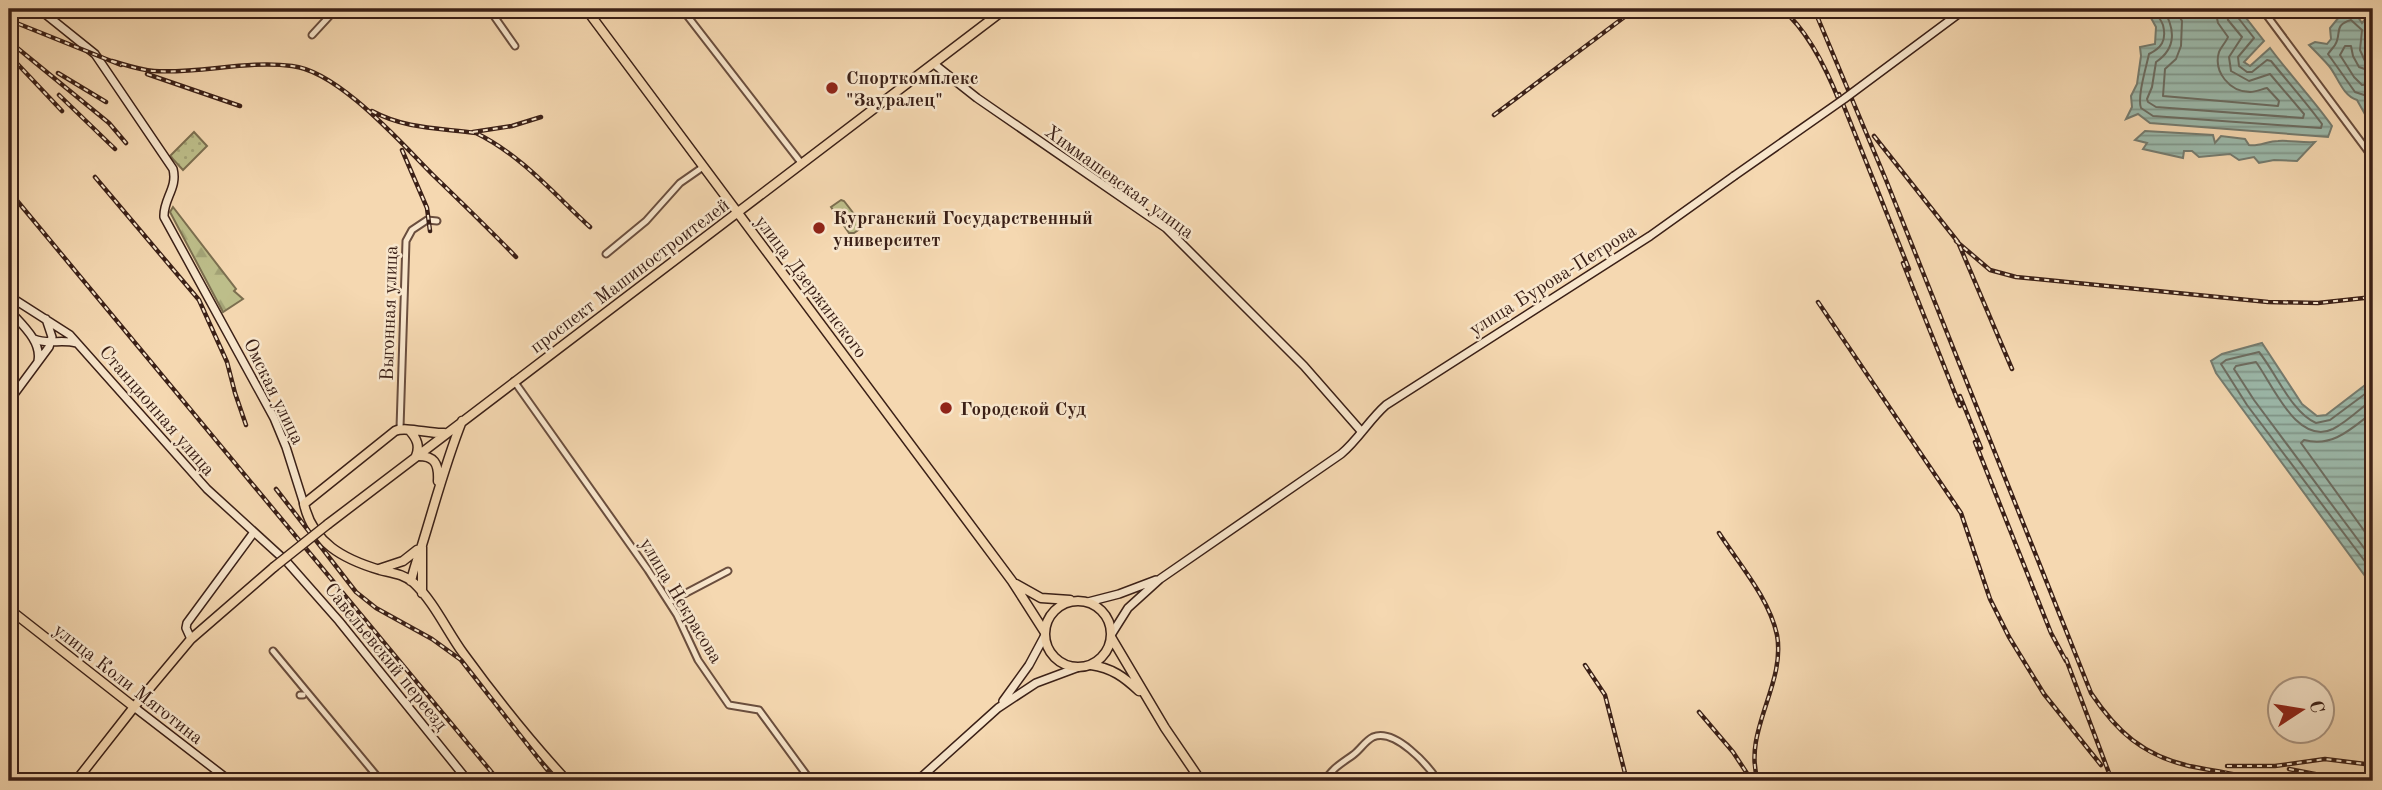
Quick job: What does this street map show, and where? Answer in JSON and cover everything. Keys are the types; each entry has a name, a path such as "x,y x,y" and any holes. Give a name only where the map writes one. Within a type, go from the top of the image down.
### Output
{"main road":[{"name":"Омская улица","path":"39,9 95,54 173,169 175,185 166,203 164,217 274,418 286,447 310,525 321,539 349,558 397,573 411,581 463,653 567,781"},
{"name":"улица Дзержинского","path":"586,9 1012,582 1044,634"},
{"name":"проспект Машиностроителей","path":"76,781 191,639 274,567 444,433 1005,9"},
{"name":"улица Бурова-Петрова","path":"1111,636 1128,608 1160,579 1352,446 1360,431 1373,417 1400,395 1639,243 1844,99 1965,9"},
{"name":"Химмашевская улица","path":"934,64 976,98 1166,228 1304,366 1360,431"},
{"name":"Станционная улица","path":"9,296 21,306 46,319 79,345 207,489 278,553"},
{"path":"9,310 34,339 39,353 37,363"},
{"path":"21,323 23,316 34,312"},
{"path":"9,401 51,342 51,331 46,319"},
{"path":"34,339 44,342 65,341 79,345"},
{"path":"411,581 438,488 463,419"},
{"path":"304,504 404,429 430,434 444,433"},
{"path":"404,429 417,438 418,450 415,456 427,456 436,461 439,468 438,488"},
{"path":"191,639 186,628 195,611 254,532"},
{"path":"379,569 403,561 422,545"},
{"path":"422,545 422,593"},
{"name":"Савельевский переезд","path":"278,553 339,621 468,781"},
{"name":"улица Бурова-Петрова","path":"1088,602 1160,579"},
{"name":"улица Дзержинского","path":"1012,582 1041,598 1076,601"},
{"path":"998,708 1029,665 1055,610 1065,603 1088,602 1106,616 1111,636 1147,698 1201,781"},
{"name":"улица Коли Мяготина","path":"9,609 230,781"},
{"path":"1044,634 1055,658 1067,665 1079,667"},
{"path":"1090,665 1100,659 1107,650 1111,636"},
{"path":"918,781 998,708 1036,683 1079,667 1104,667 1121,674 1147,698"}],"street":[{"path":"312,35 336,9"},
{"path":"489,9 515,46"},
{"path":"682,9 802,164"},
{"path":"2262,9 2373,158"},
{"path":"606,254 646,221 680,183 703,167"},
{"name":"Выгонная улица","path":"404,429 405,241 412,230 427,220 437,221"},
{"name":"улица Некрасова","path":"514,381 669,602 698,660 729,705 759,710 811,781"},
{"path":"669,602 728,571"},
{"path":"274,651 382,781"},
{"path":"1325,781 1329,772 1376,736 1389,736 1403,745 1430,767 1438,781"}],"green space":[{"path":"194,132 207,146 183,170 170,156"},
{"path":"841,200 861,223 861,228 854,233 849,233 831,207"},
{"path":"173,207 236,289 234,291 243,299 223,312 170,212"}],"water":[{"path":"2146,9 2239,9 2264,41 2244,62 2250,66 2270,48 2332,126 2328,137 2150,123 2138,114 2126,119 2132,107 2131,96 2137,84 2140,47 2155,44 2156,27"},
{"path":"2356,9 2373,9 2367,49 2372,59 2373,89 2366,116 2357,100 2348,94 2329,66 2309,45 2315,42 2327,44 2331,39 2330,28 2339,17 2347,13 2356,14 2362,23 2367,17 2362,10"},
{"path":"2145,131 2213,135 2215,143 2221,136 2245,139 2249,145 2278,141 2315,142 2297,161 2274,160 2259,163 2254,157 2239,160 2230,154 2199,157 2192,151 2184,151 2183,158 2143,149 2147,143 2135,140"},
{"path":"2262,343 2302,404 2317,416 2326,415 2373,379 2373,580 2365,576 2216,373 2211,361 2222,354"}],"railway":[{"path":"1494,115 1635,9"},
{"path":"1782,9 1809,40 1840,103"},
{"path":"1814,9 1886,180 2091,693 2121,730 2132,740 2158,755 2189,766 2259,781"},
{"path":"9,20 121,65"},
{"path":"10,42 109,123 126,143"},
{"path":"9,55 62,111"},
{"path":"112,61 154,71 292,66 329,80 386,127 516,257"},
{"path":"58,73 106,102"},
{"path":"147,74 240,106"},
{"path":"1839,94 1909,269"},
{"path":"59,95 115,149"},
{"path":"372,111 410,125 476,133 508,152 590,227"},
{"path":"473,132 512,126 541,117"},
{"path":"1874,136 1958,242 2012,369"},
{"path":"402,150 427,208 430,231"},
{"path":"95,177 199,300 227,362 246,425"},
{"path":"9,191 499,781"},
{"path":"1956,241 1990,270 2016,277 2268,302 2318,303 2373,297"},
{"path":"1903,263 1960,406"},
{"path":"1818,302 1961,513 1990,599 2009,637 2044,694 2101,765"},
{"path":"1960,396 1981,448"},
{"path":"1975,442 2051,633 2066,661"},
{"path":"276,489 356,592 376,608 432,639 461,660 556,781"},
{"path":"1719,533 1760,595 1777,635 1776,672 1755,745 1758,781"},
{"path":"2066,659 2112,781"},
{"path":"1585,665 1605,695 1627,781"},
{"path":"1699,712 1733,752 1752,781"},
{"path":"2227,766 2275,766 2325,759 2373,765"},
{"path":"2289,769 2336,781"}],"place":[{"name":"Спорткомплекс \"Зауралец\"","path":"832,88"},
{"name":"Курганский Государственный университет","path":"819,228"},
{"name":"Городской Суд","path":"946,408"}]}
